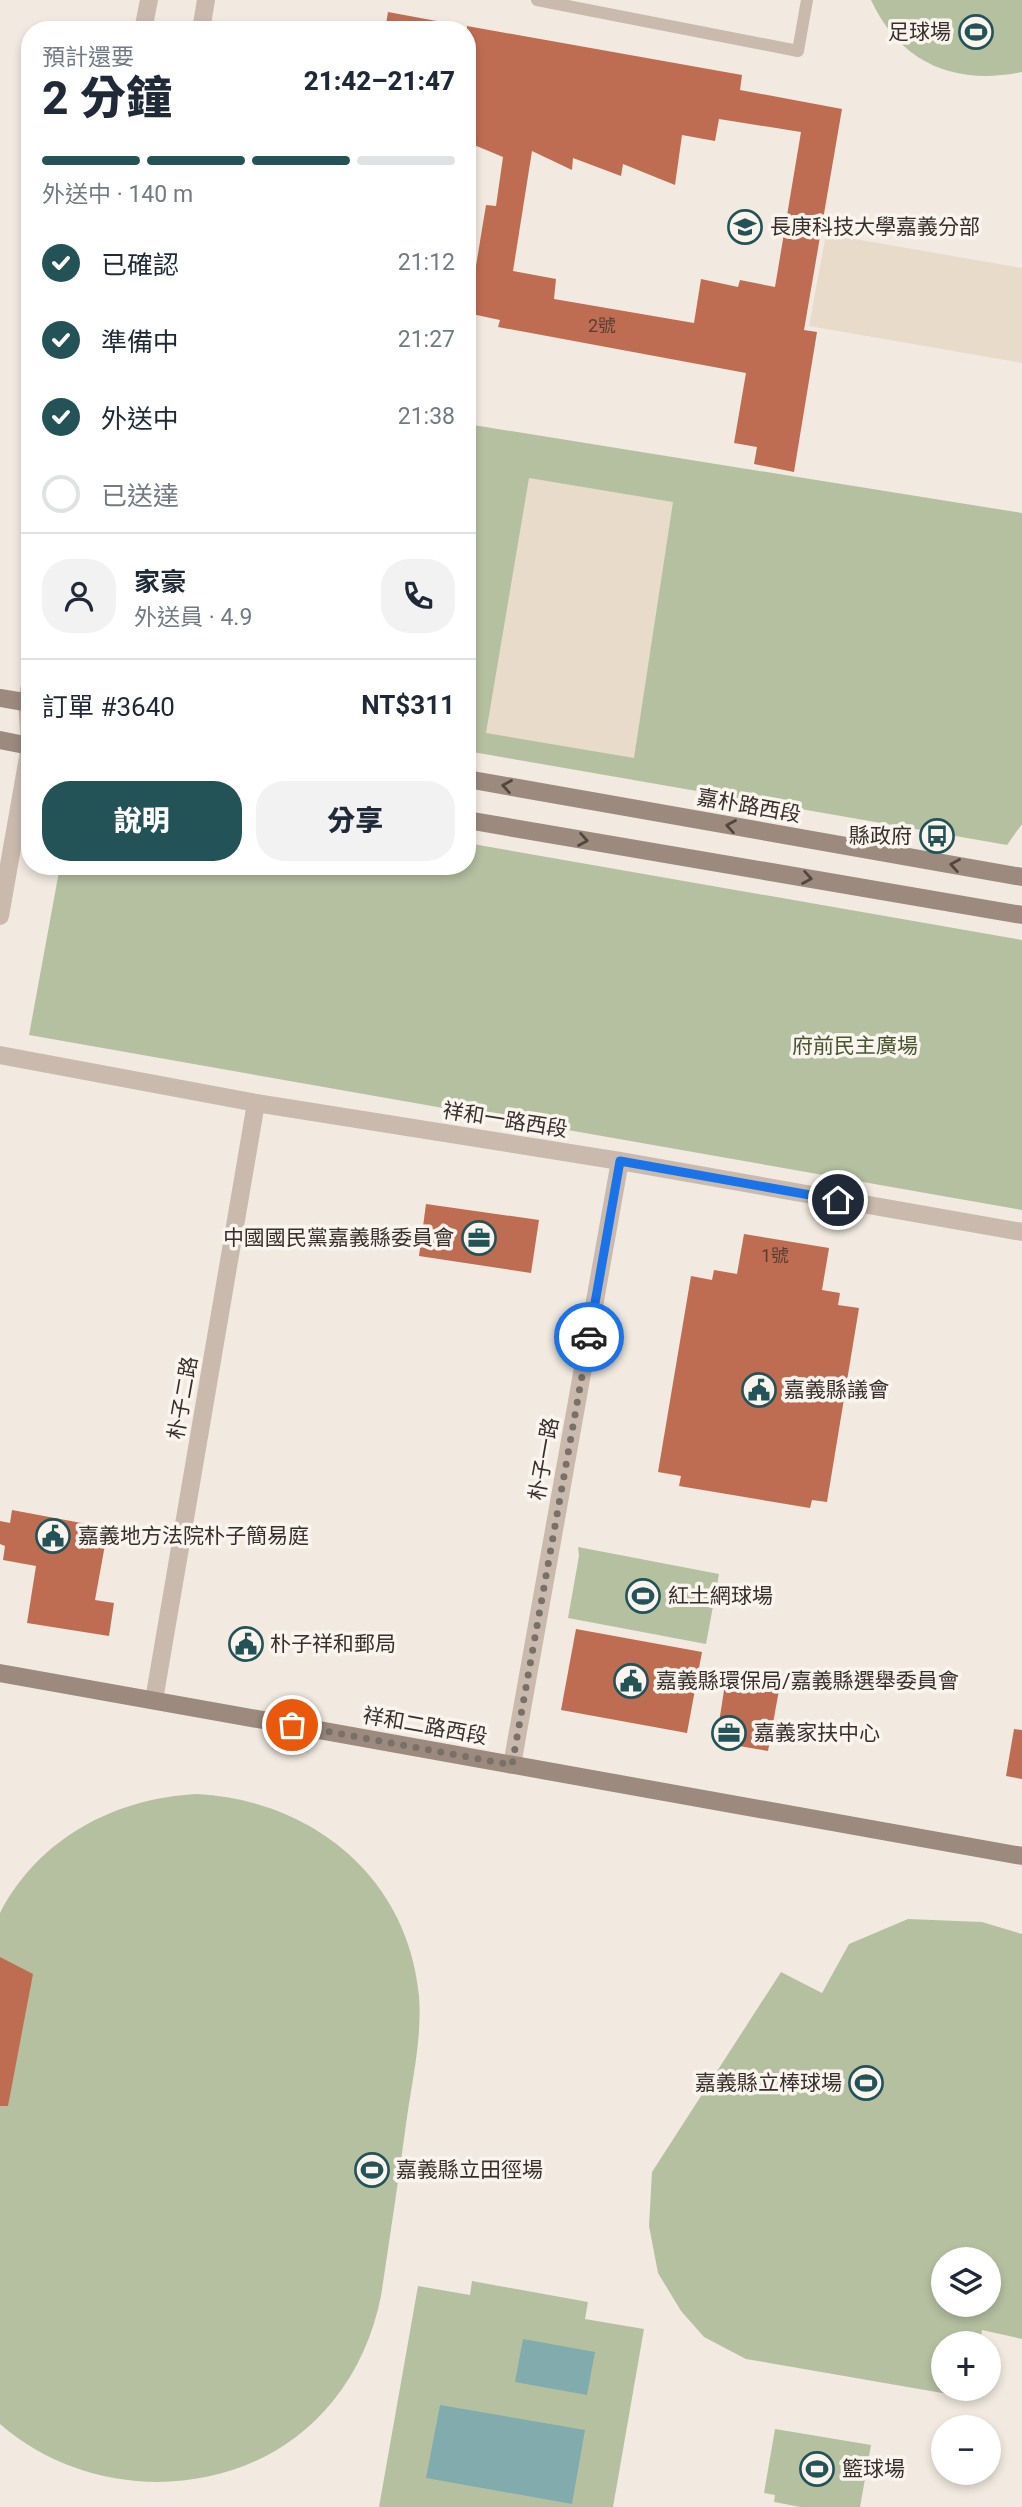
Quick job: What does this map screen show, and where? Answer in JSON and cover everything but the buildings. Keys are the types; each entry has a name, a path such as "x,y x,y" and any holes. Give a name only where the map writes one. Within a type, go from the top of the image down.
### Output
{"main road":[{"path":"0,698 21,697"},
{"path":"0,740 21,744"},
{"name":"嘉朴路西段","path":"476,781 1022,877"},
{"path":"476,822 1022,915"},
{"name":"祥和二路西段","path":"0,1673 1022,1856"}],"street":[{"path":"145,21 149,0"},
{"path":"202,21 206,0"},
{"path":"0,916 3,881 21,791"},
{"name":"祥和一路西段","path":"0,1055 256,1103 620,1161 1022,1232"},
{"name":"朴子二路","path":"154,1700 256,1103"},
{"name":"朴子一路","path":"512,1765 620,1161"}],"lane":[{"path":"537,0 798,51 807,0"}],"green space":[{"path":"871,0 1022,0 1022,72 974,76 932,65 897,40"},
{"path":"476,425 1022,513 1022,824 1007,845 476,753"},
{"name":"府前民主廣場","path":"476,845 1022,940 1022,1210 29,1035 58,875 476,875"},
{"name":"紅土網球場","path":"578,1547 719,1574 706,1644 568,1618 579,1556"},
{"path":"197,1794 239,1800 279,1811 315,1829 347,1853 374,1881 396,1915 411,1953 419,1996 418,2041 381,2296 374,2324 350,2377 333,2401 299,2434 260,2459 217,2475 172,2482 126,2480 81,2470 38,2451 0,2424 0,1913 16,1887 36,1863 58,1843 82,1827 137,1804"},
{"name":"嘉義縣立棒球場","path":"908,1919 982,1922 1022,1934 1022,2339 1001,2334 1001,2331 931,2331 931,2391 746,2359 704,2337 681,2311 658,2273 649,2226 652,2172 781,1972 822,1993 849,1944"},
{"path":"472,2281 588,2302 585,2319 644,2329 613,2507 379,2507 418,2286 470,2295"},
{"name":"籃球場","path":"775,2429 871,2445 860,2507 801,2507 774,2502 775,2495 764,2493"}],"shaded area":[{"path":"826,234 1022,268 1022,363 809,326"},
{"path":"529,478 673,502 634,758 486,733"}],"water":[{"path":"523,2339 595,2352 587,2395 515,2382"},
{"path":"440,2405 585,2430 572,2504 426,2478"}],"way so far":[{"path":"292,1725 512,1765 589,1337"}],"place":[{"name":"足球場","path":"976,32"},
{"name":"長庚科技大學嘉義分部","path":"745,227"},
{"name":"縣政府","path":"937,836"},
{"name":"中國國民黨嘉義縣委員會","path":"479,1238"},
{"name":"嘉義縣議會","path":"759,1390"},
{"name":"嘉義地方法院朴子簡易庭","path":"53,1536"},
{"name":"紅土網球場","path":"643,1596"},
{"name":"朴子祥和郵局","path":"246,1644"},
{"name":"嘉義縣環保局/嘉義縣選舉委員會","path":"631,1681"},
{"name":"嘉義家扶中心","path":"729,1733"},
{"name":"嘉義縣立棒球場","path":"866,2083"},
{"name":"嘉義縣立田徑場","path":"372,2170"},
{"name":"籃球場","path":"817,2469"}],"route":[{"path":"589,1337 620,1161 838,1200"}]}
